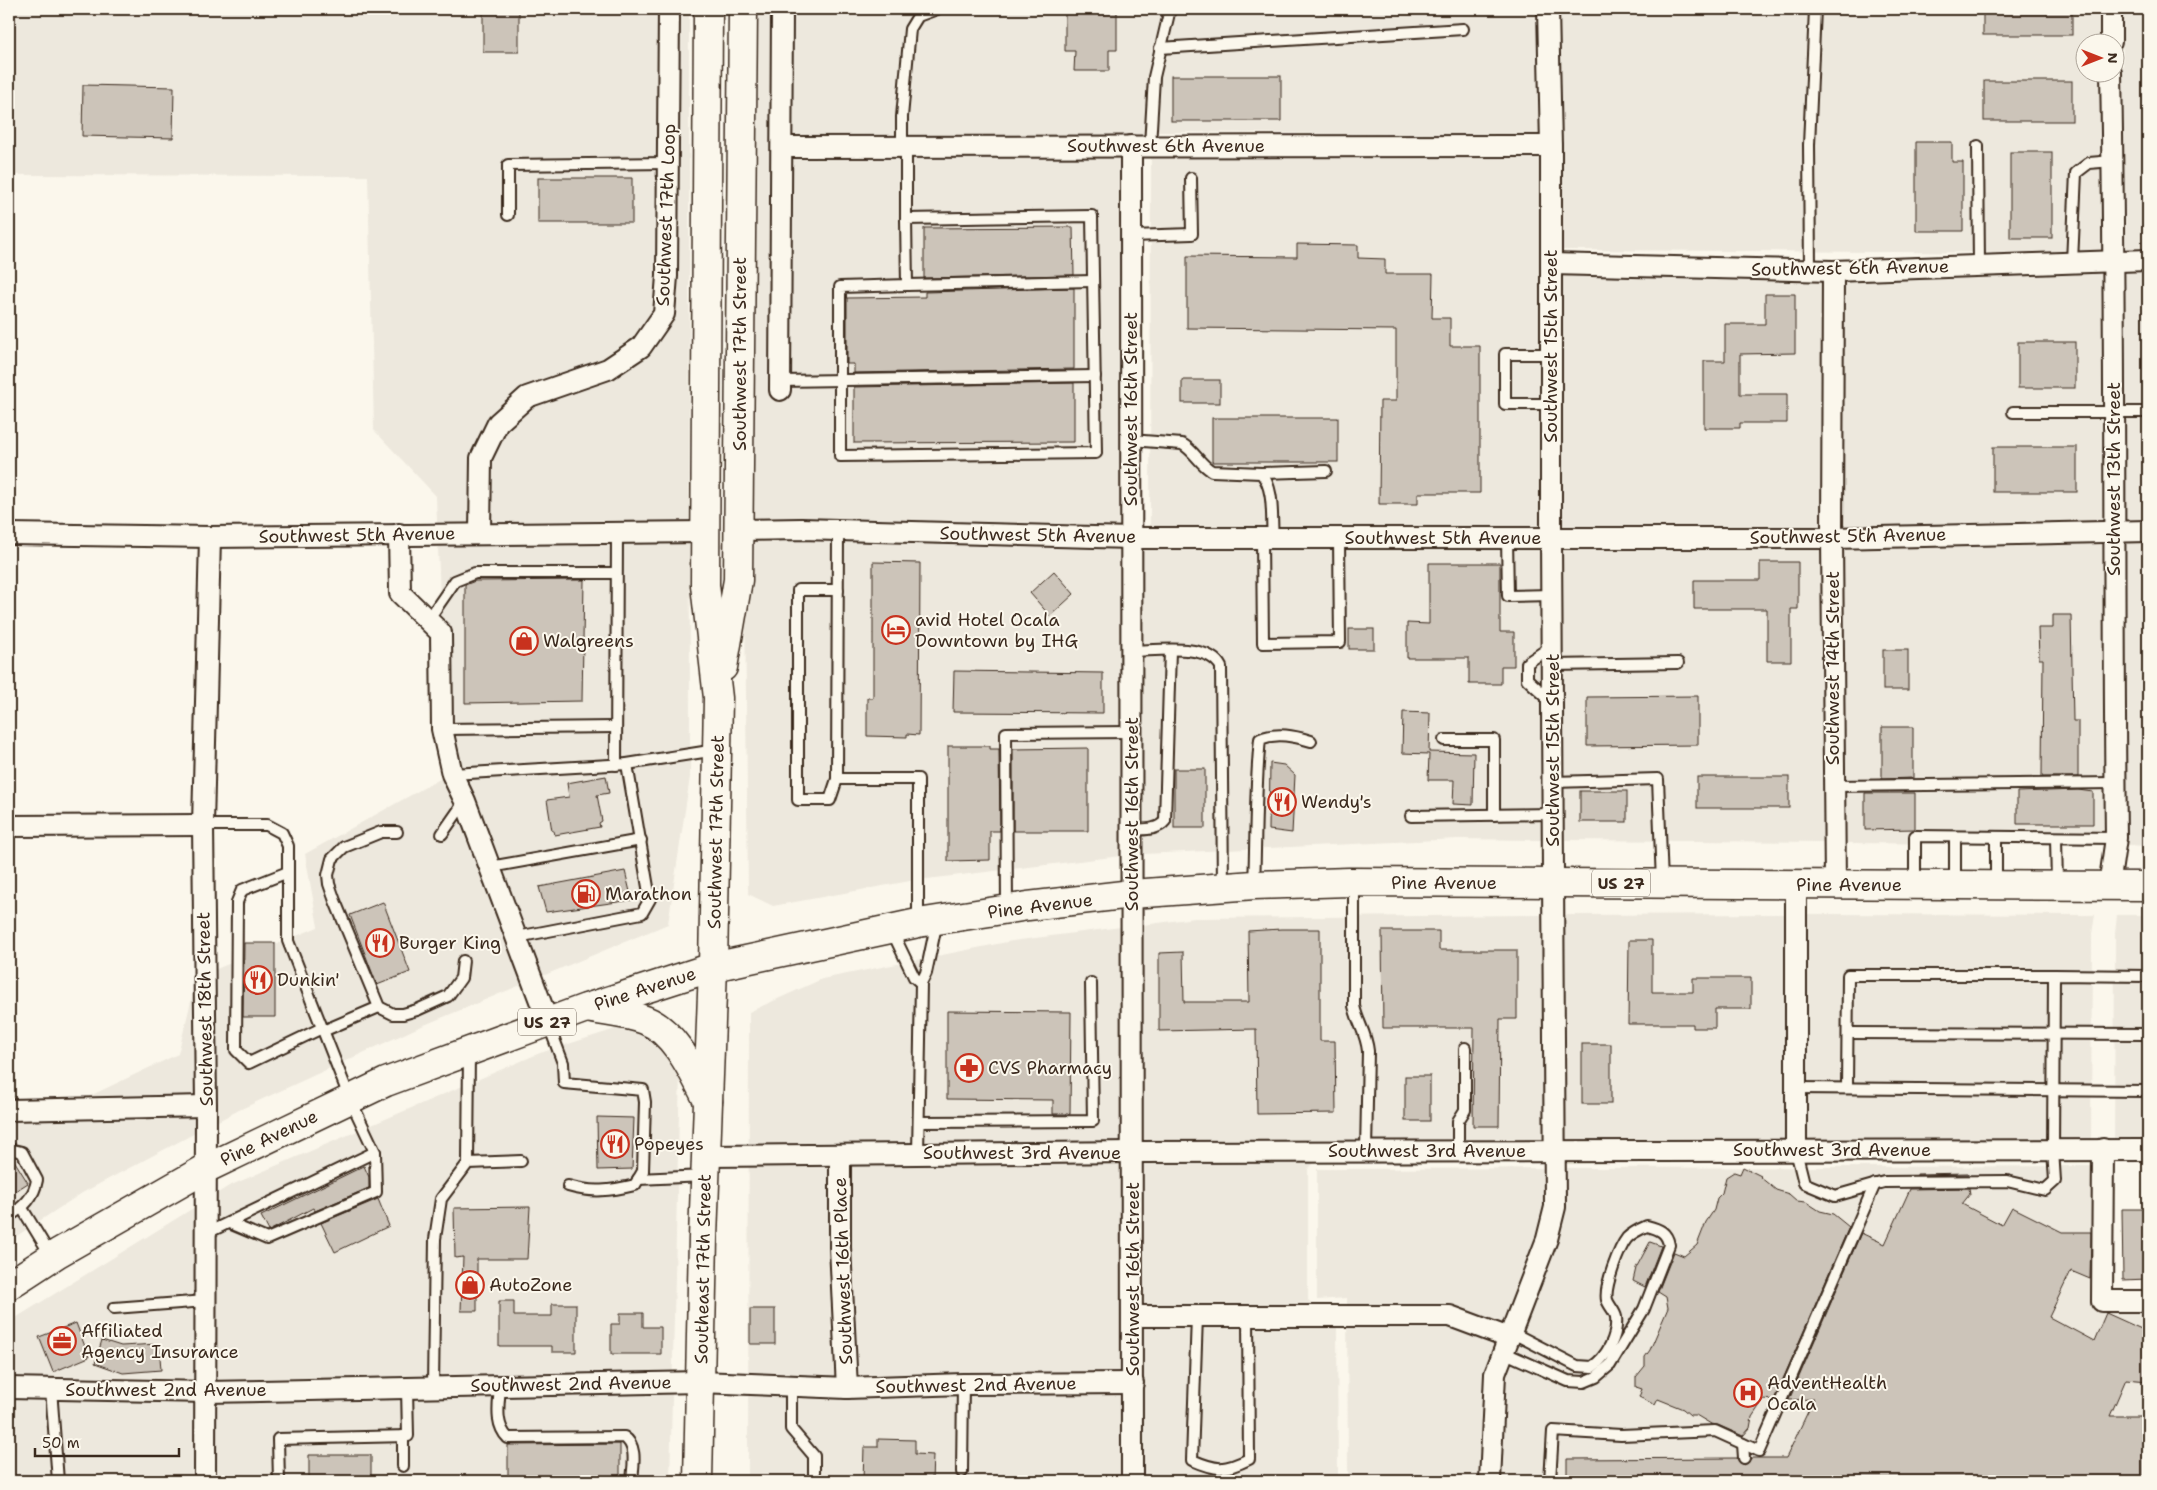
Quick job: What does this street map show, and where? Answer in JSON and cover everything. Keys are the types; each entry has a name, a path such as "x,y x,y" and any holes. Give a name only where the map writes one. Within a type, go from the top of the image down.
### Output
{"main road":[{"name":"Southwest 17th Street","path":"708,9 705,532 706,585 718,698 713,967"},
{"name":"Southwest 17th Street","path":"718,698 738,580 743,9"},
{"name":"Pine Avenue","path":"9,1285 52,1257 205,1169 386,1082 586,1008 713,967 927,921 1132,894 1254,885 1354,882 2148,886"},
{"name":"Southeast 17th Street","path":"698,1481 705,1166 713,967"},
{"path":"586,1008 646,1020 666,1035 683,1054 708,1101"}],"street":[{"name":"Southwest 17th Loop","path":"480,533 481,458 498,423 527,397 608,369 641,346 664,314 667,276 669,9"},
{"path":"780,385 782,9"},
{"name":"Southwest 15th Street","path":"1490,1481 1495,1374 1552,1224 1555,1207 1551,146 1548,9"},
{"path":"2111,9 2111,32"},
{"name":"Southwest 13th Street","path":"2109,886 2116,838 2113,531 2114,261 2111,82"},
{"name":"Southwest 16th Street","path":"1132,1481 1131,236 1140,146"},
{"name":"Southwest 6th Avenue","path":"782,147 1551,146"},
{"name":"Southwest 6th Avenue","path":"1551,264 1833,271 2148,260"},
{"name":"Southwest 14th Street","path":"1833,271 1834,885"},
{"name":"Southwest 5th Avenue","path":"739,530 838,530 1131,538 1832,538 2148,531"},
{"name":"Southwest 5th Avenue","path":"9,534 210,537 705,532"},
{"path":"399,534 400,593 441,634 442,729 452,774 465,801 548,1022"},
{"name":"Southwest 18th Street","path":"205,1481 207,1392 203,825 210,537"},
{"path":"9,826 203,825"},
{"path":"1796,884 1796,1151"},
{"path":"9,1110 206,1106"},
{"path":"2102,1149 2102,1301 2148,1300"},
{"name":"Southwest 3rd Avenue","path":"705,1166 840,1154 2148,1150"},
{"name":"Southwest 16th Place","path":"840,1154 840,1247 847,1388"},
{"path":"1132,1316 1450,1316 1508,1340"},
{"name":"Southwest 2nd Avenue","path":"9,1388 207,1392 700,1382 847,1388 963,1384 1133,1383"}],"lane":[{"path":"907,285 902,117 910,29 918,16 937,9"},
{"path":"1140,146 1170,9"},
{"path":"1810,270 1809,145 1815,9"},
{"path":"1160,48 1463,28"},
{"path":"1978,146 1979,266"},
{"path":"2072,262 2076,173 2088,163 2113,161"},
{"path":"508,214 508,165 668,163"},
{"path":"1131,236 1192,234 1192,178"},
{"path":"906,219 1092,216 1096,453 840,456 840,287 1093,281"},
{"path":"1551,354 1505,354 1505,404 1551,404"},
{"path":"780,385 839,380 1095,376"},
{"path":"2013,412 2148,412"},
{"path":"1131,440 1182,444 1188,447 1207,469 1212,471 1261,473 1326,471"},
{"path":"1261,473 1268,480 1270,490 1263,643 1340,642 1339,538"},
{"path":"838,530 838,590 837,780 830,800 798,800 798,590 838,590"},
{"path":"517,937 642,914 650,899 641,840 622,765 616,727 616,532"},
{"path":"1507,538 1508,596 1552,595"},
{"path":"428,620 455,582 475,573 616,573"},
{"path":"1132,830 1162,826 1165,821 1170,650"},
{"path":"1132,651 1190,650 1209,654 1217,659 1221,667 1223,888"},
{"path":"1552,655 1678,663"},
{"path":"442,729 616,727"},
{"path":"1007,909 1006,733 1132,732"},
{"path":"1254,885 1257,820 1256,779 1260,739 1270,734 1295,736 1311,741"},
{"path":"1444,740 1494,740 1494,815"},
{"path":"452,774 622,765 717,750"},
{"path":"1553,782 1658,779 1662,884"},
{"path":"837,780 918,780 927,921 926,973 921,982 918,1154"},
{"path":"1834,786 2115,783"},
{"path":"442,834 465,801"},
{"path":"1411,816 1554,814"},
{"path":"203,825 267,825 282,833 288,846 288,941 350,1099 375,1152 376,1192 267,1239 229,1223"},
{"path":"397,832 381,832 344,848 332,859 328,875 329,884 379,1007 393,1014 403,1014 448,996 461,978 463,961"},
{"path":"1914,885 1915,836 2116,838"},
{"path":"1955,836 1955,885"},
{"path":"1996,837 1996,886"},
{"path":"2056,838 2057,886"},
{"path":"490,867 641,840"},
{"path":"288,872 242,890 237,902 236,1050 249,1063 379,1007"},
{"path":"1354,882 1354,1006 1357,1020 1366,1035 1368,1051 1366,1151"},
{"path":"891,928 914,977 921,982"},
{"path":"1847,1088 1848,975 2148,976"},
{"path":"1796,1151 1804,1183 1834,1196 1884,1182 2007,1181 2044,1190 2055,1181 2053,1150 2054,975"},
{"path":"919,1122 1093,1121 1091,983"},
{"path":"548,1022 563,1062 564,1083 643,1090 645,1102 643,1171 635,1185 615,1190 587,1192 568,1186"},
{"path":"1848,1033 2148,1034"},
{"path":"1458,1151 1458,1121 1464,1110 1464,1048"},
{"path":"433,1387 435,1239 441,1199 468,1163 469,1051"},
{"path":"1795,1088 2148,1091"},
{"path":"9,1149 22,1152 38,1180 35,1190 22,1208 9,1216"},
{"path":"205,1234 375,1152"},
{"path":"468,1163 521,1161"},
{"path":"638,1179 705,1166"},
{"path":"1550,1481 1552,1431 1621,1435 1715,1431 1759,1451 1875,1184"},
{"path":"22,1208 52,1257"},
{"path":"1647,1226 1660,1229 1668,1237 1668,1245 1644,1309 1610,1365 1596,1377 1584,1382 1568,1381 1508,1340 1577,1366 1592,1367 1603,1360 1615,1330 1616,1316 1607,1300 1607,1286 1621,1248 1627,1238 1647,1226"},
{"path":"114,1308 206,1301"},
{"path":"1196,1316 1192,1460 1212,1469 1235,1466 1250,1459 1248,1315"},
{"path":"962,1472 963,1384"},
{"path":"791,1385 791,1429 814,1456 814,1481"},
{"path":"500,1386 498,1422 501,1431 508,1438 624,1437 630,1441 633,1448 632,1481"},
{"path":"278,1481 278,1439 408,1436 408,1388"},
{"path":"51,1389 58,1481"},
{"path":"403,1436 403,1466"},
{"path":"1743,1444 1744,1458"}],"shaded area":[{"path":"9,9 689,9 690,777 668,924 417,1028 239,1110 82,1193 9,1241 9,1105 73,1104 178,1054 197,977 318,927 305,854 447,775 436,496 374,430 368,176 9,175"},
{"path":"754,9 1537,9 1539,136 1151,132 1151,136 771,138 771,157 1120,156 1120,528 750,520"},
{"path":"1559,9 2100,9 2100,32 2074,32 2074,82 2100,82 2103,251 2060,253 1562,250"},
{"path":"2122,9 2148,9 2148,250 2126,251 2124,32 2122,32"},
{"path":"1151,156 1540,156 1540,528 1150,528"},
{"path":"2126,270 2148,270 2148,521 2124,521"},
{"path":"2103,271 2102,522 1843,528 1844,280"},
{"path":"1562,274 1822,281 1821,528 1562,528"},
{"path":"749,540 1120,547 1121,856 910,881 773,906 748,894 745,603"},
{"path":"2148,540 2148,846 2126,845 2124,541"},
{"path":"2102,541 2104,845 1845,843 1843,547"},
{"path":"1142,548 1540,548 1542,840 1458,839 1144,854"},
{"path":"1562,548 1821,548 1823,842 1565,840"},
{"path":"1785,914 1785,1156 1566,1154 1565,915"},
{"path":"1807,914 2095,915 2092,934 2091,1157 1807,1156"},
{"path":"1543,915 1544,1159 1317,1160 1308,1169 1308,1300 1315,1306 1143,1306 1143,925 1195,918"},
{"path":"2117,915 2148,915 2148,1158 2114,1157 2115,934"},
{"path":"1121,927 1121,1481 748,1481 749,1012 822,979 1012,941","holes":["829,1145 851,1145 851,1247 859,1396 836,1397 829,1247"]},
{"path":"625,1026 640,1029 658,1042 680,1072 670,1481 9,1481 9,1322 229,1186 540,1053"},
{"name":"AdventHealth Ocala","path":"2091,1166 2091,1305 2148,1306 2148,1481 1348,1481 1347,1298 1317,1300 1317,1169"},
{"path":"1337,1325 1338,1481 1143,1481 1143,1326"}],"building":[{"path":"483,9 519,9 519,52 483,52"},
{"path":"1065,9 1117,9 1117,50 1109,50 1109,71 1074,71 1075,51 1065,51"},
{"path":"1983,9 2072,9 2072,35 1983,35"},
{"path":"1171,76 1281,76 1281,121 1171,121"},
{"path":"1984,81 2072,81 2072,121 1984,121"},
{"path":"83,85 174,87 173,138 82,136"},
{"path":"1916,142 1952,142 1952,162 1963,162 1963,231 1916,231"},
{"path":"2010,152 2052,152 2052,238 2010,238"},
{"path":"538,178 632,178 632,223 538,223"},
{"path":"1073,227 1074,275 924,278 924,228"},
{"path":"1297,244 1358,245 1358,258 1385,259 1385,274 1433,274 1432,318 1450,318 1450,346 1480,346 1480,493 1418,493 1418,504 1379,504 1380,401 1396,401 1396,330 1187,328 1187,256 1297,257"},
{"path":"1074,288 1074,369 854,373 854,364 847,364 847,298 925,297 925,292"},
{"path":"1765,294 1795,294 1795,353 1740,354 1740,394 1787,394 1787,423 1740,423 1740,428 1704,428 1704,361 1725,361 1725,324 1765,324"},
{"path":"2018,342 2075,342 2075,388 2018,388"},
{"path":"1182,380 1220,380 1220,403 1182,403"},
{"path":"1074,383 1074,442 854,443 854,387"},
{"path":"1212,418 1338,418 1338,462 1212,462"},
{"path":"1993,447 2077,447 2077,492 1993,492"},
{"name":"avid Hotel Ocala Downtown by IHG","path":"873,562 920,563 919,735 907,734 907,737 867,736 867,698 873,698"},
{"path":"1760,562 1798,562 1798,609 1791,609 1791,661 1767,661 1767,609 1694,609 1694,580 1760,580"},
{"path":"1429,563 1500,563 1500,632 1514,632 1514,666 1501,666 1501,684 1469,684 1469,658 1407,658 1407,623 1429,624"},
{"path":"1054,571 1074,594 1050,616 1030,593"},
{"name":"Walgreens","path":"584,580 582,701 465,703 465,585 475,581"},
{"path":"2053,615 2071,615 2073,721 2078,721 2078,777 2042,777 2043,659 2039,659 2038,628 2053,628"},
{"path":"1349,629 1374,629 1374,649 1349,649"},
{"path":"1883,650 1908,650 1908,690 1883,690"},
{"path":"954,671 1103,673 1103,713 953,712"},
{"path":"1698,696 1698,745 1587,746 1587,697"},
{"path":"1403,712 1430,713 1429,752 1474,753 1473,805 1453,804 1454,780 1428,780 1429,754 1402,753"},
{"path":"1882,727 1913,727 1913,778 1882,779"},
{"path":"948,746 990,746 990,749 999,749 1000,831 990,831 990,860 948,861"},
{"path":"1088,748 1088,831 1013,831 1013,749"},
{"name":"Wendy's","path":"1270,763 1284,765 1295,775 1292,833 1269,830"},
{"path":"1174,769 1205,769 1205,828 1174,828"},
{"path":"606,776 609,793 597,795 602,821 599,823 600,827 555,835 554,831 552,831 547,800 569,797 567,783"},
{"path":"1697,777 1789,777 1789,808 1697,808"},
{"path":"2078,790 2093,792 2093,824 2017,824 2017,792"},
{"path":"1580,791 1627,791 1627,822 1580,822"},
{"path":"1865,793 1915,793 1915,829 1865,830"},
{"name":"Marathon","path":"625,871 632,900 546,912 539,887"},
{"name":"Burger King","path":"383,902 410,972 377,985 350,915"},
{"path":"1320,929 1320,1041 1335,1041 1336,1113 1257,1114 1256,1029 1159,1031 1159,953 1183,952 1184,1002 1249,1002 1248,931"},
{"path":"1382,931 1439,931 1439,950 1517,950 1517,1019 1500,1019 1499,1126 1473,1126 1474,1028 1383,1028"},
{"path":"1629,940 1652,940 1652,992 1693,992 1693,978 1751,978 1751,1009 1715,1009 1715,1028 1693,1028 1693,1024 1628,1024"},
{"name":"Dunkin'","path":"244,943 275,943 275,1017 243,1017"},
{"path":"947,1011 1071,1012 1070,1114 1053,1114 1053,1100 947,1099"},
{"path":"1582,1044 1611,1044 1611,1104 1582,1104"},
{"path":"1405,1076 1430,1076 1430,1121 1405,1121"},
{"name":"Popeyes","path":"597,1117 634,1118 632,1169 598,1170"},
{"path":"9,1156 12,1157 28,1183 9,1195"},
{"path":"364,1166 369,1177 369,1188 315,1211 313,1208 269,1231 261,1216"},
{"path":"1743,1167 1761,1176 1776,1190 1789,1194 1797,1201 1806,1202 1820,1211 1833,1214 1849,1227 1774,1400 1764,1399 1752,1417 1750,1428 1743,1436 1718,1425 1711,1424 1696,1415 1690,1415 1683,1409 1658,1399 1655,1405 1639,1397 1642,1389 1636,1387 1636,1377 1645,1366 1645,1357 1650,1350 1668,1308 1666,1297 1658,1292 1674,1252 1684,1256 1697,1245 1706,1222 1714,1210 1717,1198 1722,1193 1726,1177 1734,1172 1740,1174"},
{"path":"1917,1174 1968,1174 1917,1175"},
{"name":"AdventHealth Ocala","path":"1969,1188 1970,1194 1962,1204 2002,1225 2012,1207 2062,1232 2091,1232 2090,1279 2071,1271 2049,1317 2094,1341 2106,1313 2148,1332 2148,1381 2126,1379 2110,1416 2148,1416 2148,1481 1567,1481 1567,1459 1737,1458 1744,1465 1751,1458 1786,1458 1814,1399 1789,1400 1861,1233 1885,1244 1910,1189"},
{"path":"378,1199 389,1226 335,1252 321,1223"},
{"name":"AutoZone","path":"530,1207 527,1259 477,1259 477,1311 461,1311 463,1257 455,1258 454,1208"},
{"path":"2122,1209 2148,1209 2148,1279 2123,1280"},
{"path":"1650,1242 1661,1246 1645,1287 1633,1281 1636,1268"},
{"path":"499,1301 514,1301 514,1316 552,1316 552,1304 576,1304 576,1352 552,1352 552,1346 499,1346"},
{"path":"750,1309 775,1309 775,1344 750,1344"},
{"path":"620,1313 643,1313 643,1327 661,1327 661,1354 611,1354 611,1324 620,1324"},
{"path":"76,1323 89,1357 53,1372 39,1337"},
{"path":"102,1340 121,1346 159,1344 161,1370 123,1373 95,1363"},
{"path":"878,1439 915,1440 915,1454 933,1455 932,1481 863,1481 864,1447 878,1447"},
{"path":"620,1444 620,1481 508,1481 508,1445"},
{"path":"309,1455 371,1455 371,1481 309,1481"}],"place":[{"name":"avid Hotel Ocala Downtown by IHG","path":"896,630"},
{"name":"Walgreens","path":"524,641"},
{"name":"Wendy's","path":"1282,802"},
{"name":"Marathon","path":"586,894"},
{"name":"Burger King","path":"380,943"},
{"name":"Dunkin'","path":"258,980"},
{"name":"CVS Pharmacy","path":"969,1068"},
{"name":"Popeyes","path":"615,1144"},
{"name":"AutoZone","path":"470,1285"},
{"name":"Affiliated Agency Insurance","path":"62,1341"},
{"name":"AdventHealth Ocala","path":"1748,1393"}]}
